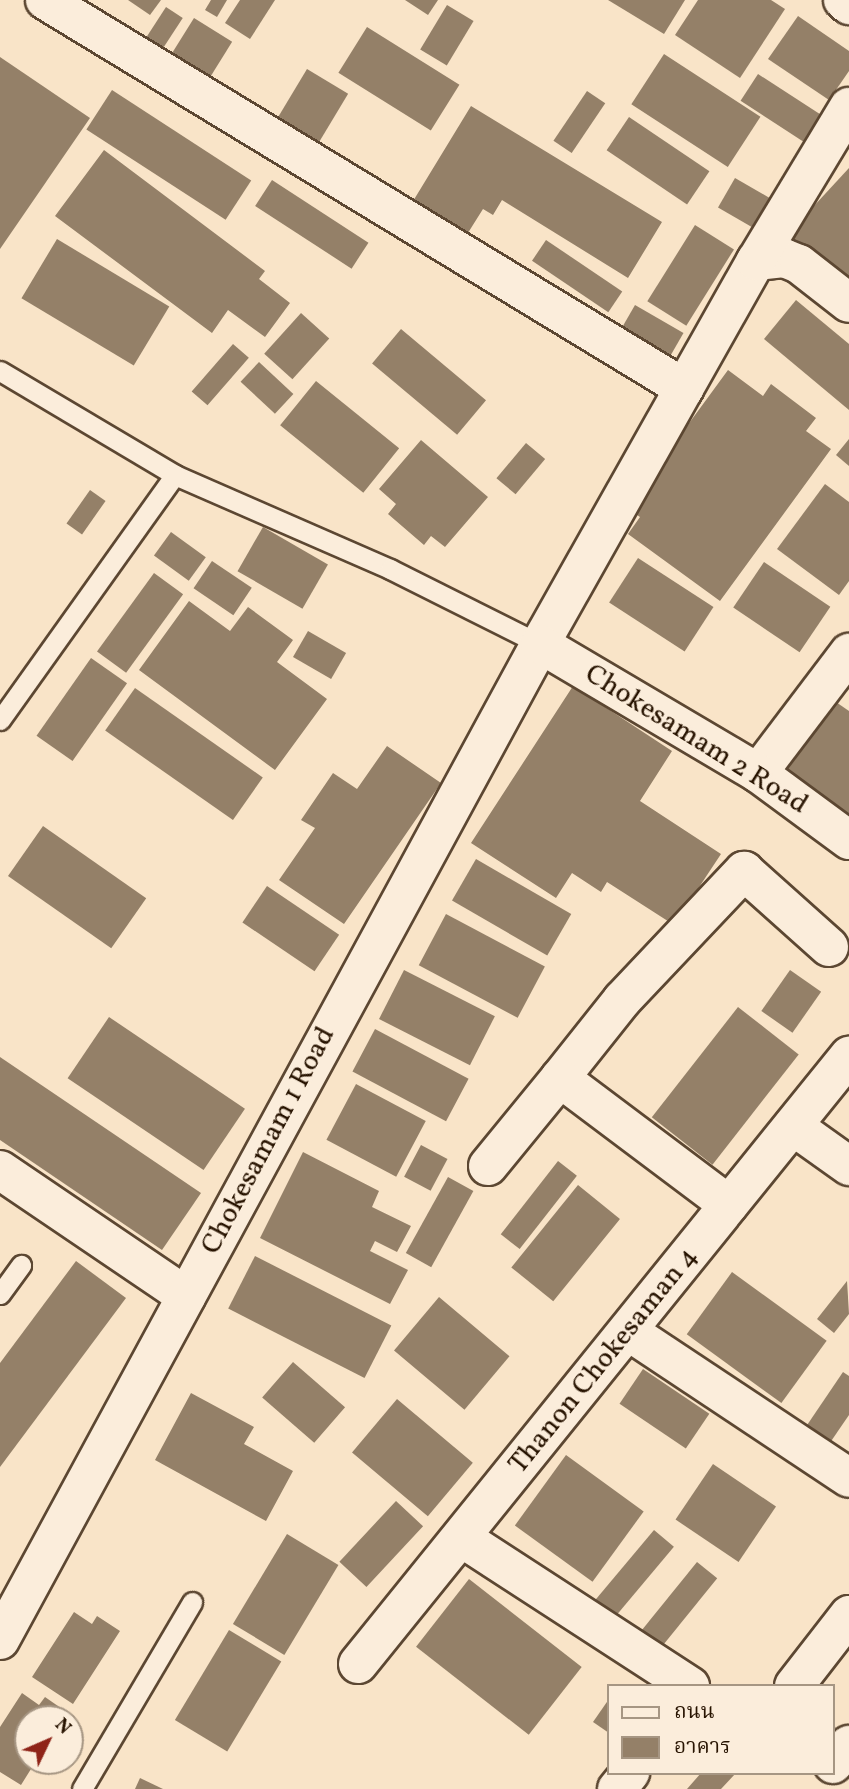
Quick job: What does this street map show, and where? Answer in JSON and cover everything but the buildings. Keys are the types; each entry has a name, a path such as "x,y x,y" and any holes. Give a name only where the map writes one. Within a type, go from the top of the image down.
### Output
{"street":[{"path":"45,0 684,388"},
{"path":"843,0 849,5"},
{"name":"Chokesamam 1 Road","path":"0,1640 540,643 756,261 849,107"},
{"path":"756,261 784,258 799,264 849,303"},
{"name":"Chokesamam 2 Road","path":"540,643 758,773 849,840"},
{"path":"758,773 849,653"},
{"path":"488,1166 622,1000 744,872 829,947"},
{"name":"Thanon Chokesaman 4","path":"358,1664 849,1056"},
{"path":"560,1078 729,1205"},
{"path":"793,1126 849,1166"},
{"path":"0,1170 186,1296"},
{"path":"628,1331 849,1478"},
{"path":"462,1538 687,1684"},
{"path":"796,1684 849,1615"},
{"path":"835,1762 849,1745"},
{"path":"617,1789 628,1775"}],"lane":[{"path":"0,371 175,475 390,569 540,643"},
{"path":"2,714 175,475"},
{"path":"0,1294 22,1265"},
{"path":"82,1789 192,1602"}]}
